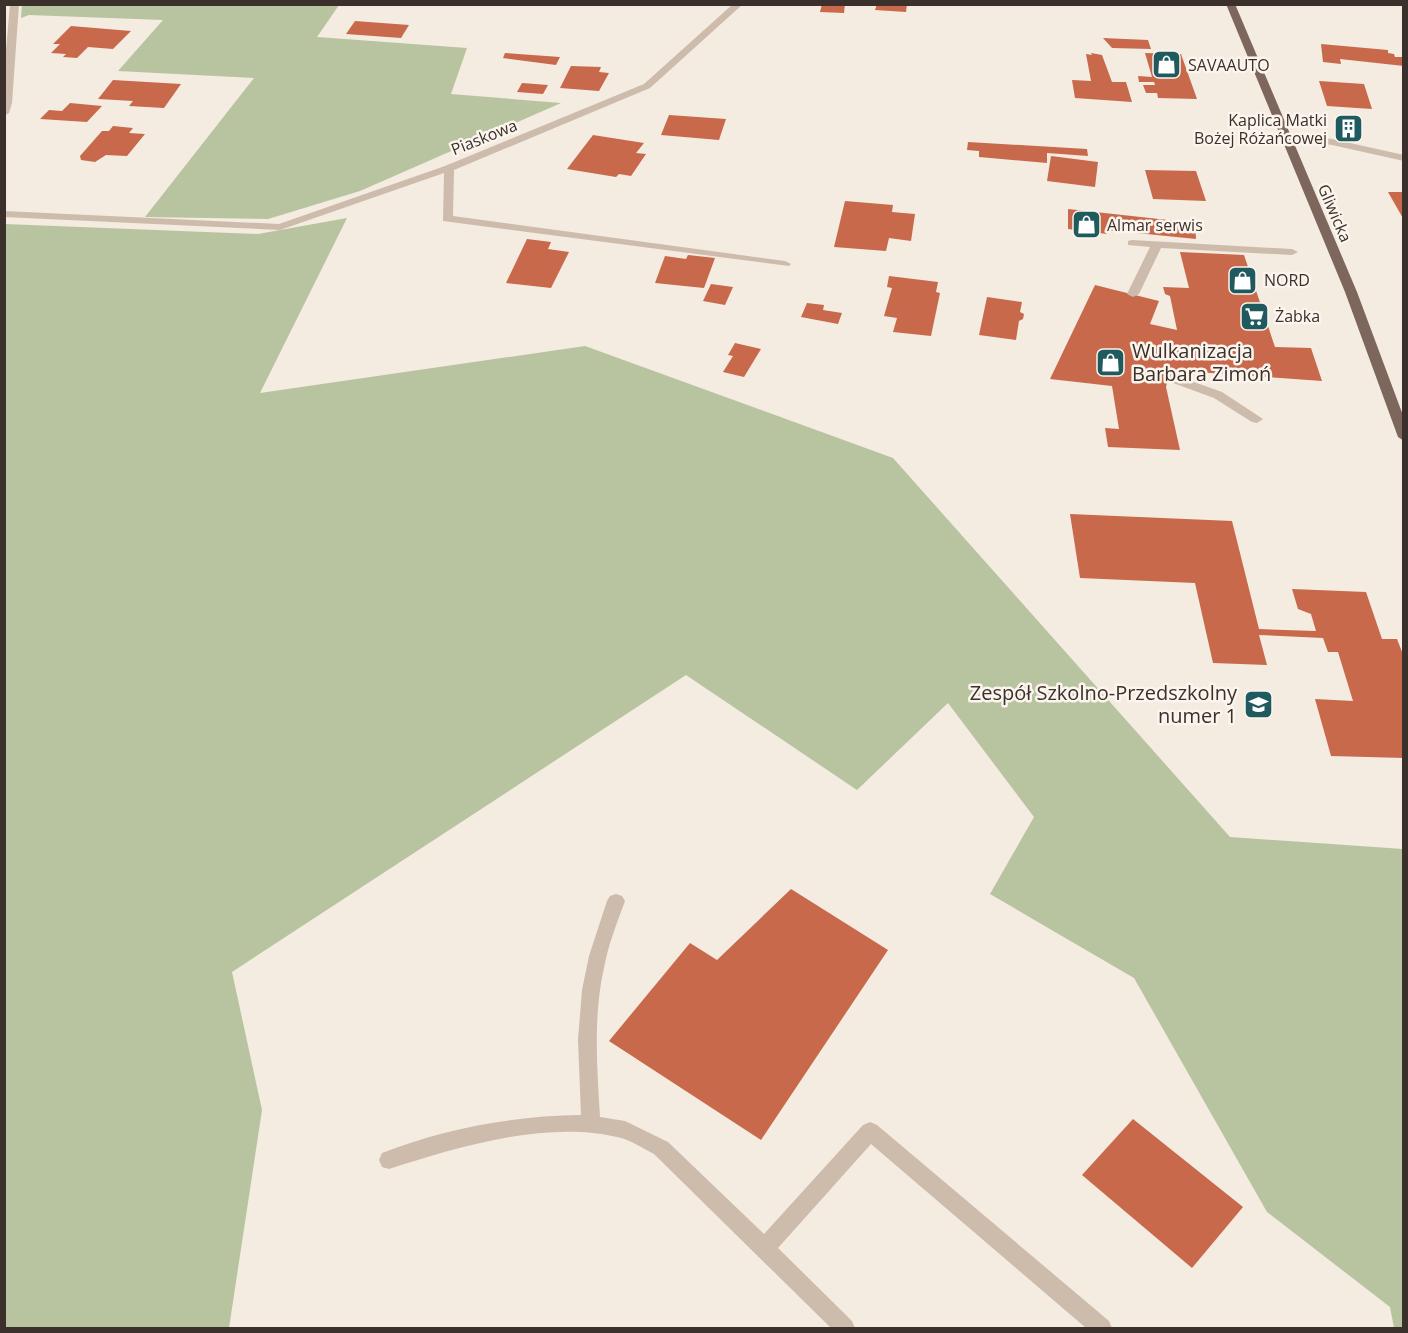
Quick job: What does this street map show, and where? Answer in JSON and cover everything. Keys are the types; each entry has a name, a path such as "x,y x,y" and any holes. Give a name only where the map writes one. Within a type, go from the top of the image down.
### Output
{"main road":[{"name":"Gliwicka","path":"1230,4 1351,292 1404,437"}],"street":[{"path":"4,113 8,103 15,4"},
{"name":"Piaskowa","path":"739,4 647,86 449,168 447,219 785,264"},
{"path":"1285,136 1332,142 1404,158"},
{"path":"4,214 280,227 449,168"},
{"path":"1132,243 1292,252"},
{"path":"1133,294 1157,245"},
{"path":"1169,377 1218,395 1257,419"},
{"path":"591,1124 587,1036 591,988 602,940 616,901"},
{"path":"389,1161 456,1138 534,1125 591,1124 625,1130 661,1148 845,1329"},
{"path":"764,1249 870,1131 1102,1329"}],"green space":[{"path":"22,4 339,5 317,37 467,48 451,94 561,103 360,191 268,219 145,217 254,78 118,71 163,20 29,15 21,18"},
{"path":"347,218 260,393 585,346 893,458 1230,837 1403,849 1403,1328 1394,1328 1390,1307 1267,1212 1134,978 990,894 1034,817 948,703 857,790 686,675 232,972 262,1110 229,1328 5,1328 5,224 258,234"}],"building":[{"path":"822,4 845,4 844,13 820,12"},
{"path":"877,4 907,4 906,12 875,10"},
{"path":"355,21 409,25 401,38 346,34"},
{"path":"71,26 131,31 113,49 88,47 77,58 63,57 66,54 51,53 60,44 53,44"},
{"path":"1103,38 1148,40 1151,49 1112,48"},
{"path":"1321,44 1388,50 1388,53 1394,54 1395,57 1403,57 1404,66 1340,59 1341,64 1323,62"},
{"path":"505,53 560,57 556,65 503,58"},
{"path":"1091,53 1102,55 1112,82 1126,82 1132,102 1075,98 1072,80 1091,81 1086,54 1092,55"},
{"path":"1145,53 1181,54 1197,99 1158,98 1157,93 1146,93 1143,85 1155,85 1154,82 1139,82 1138,76 1152,77"},
{"path":"571,66 601,67 599,72 609,73 599,91 560,88"},
{"path":"113,80 181,84 164,108 129,106 133,101 98,99"},
{"path":"1319,81 1364,84 1372,109 1327,106"},
{"path":"522,83 548,85 543,94 517,92"},
{"path":"70,103 102,106 87,122 40,119 49,110 62,111"},
{"path":"669,115 726,119 719,140 661,135"},
{"name":"Kaplica Matki Bożej Różańcowej","path":"1343,123 1350,123 1359,128 1352,135 1338,131"},
{"path":"113,126 133,128 129,133 145,134 127,156 106,155 95,162 81,160 80,156 102,131 109,131"},
{"path":"593,135 644,143 636,153 646,154 631,176 619,174 616,177 567,169"},
{"path":"968,142 1087,149 1088,156 1047,153 1047,163 979,157 979,151 967,150"},
{"path":"1051,156 1098,162 1095,187 1047,181"},
{"path":"1145,170 1196,171 1206,201 1153,199"},
{"path":"1388,192 1404,192 1404,220"},
{"path":"845,201 893,205 892,212 915,214 911,241 889,238 886,251 834,247"},
{"path":"1068,209 1195,223 1196,239 1107,230 1107,234 1068,229"},
{"path":"527,239 551,242 548,249 569,252 551,288 506,283"},
{"path":"1180,252 1244,255 1275,347 1311,348 1322,381 1170,370 1166,387 1180,450 1108,447 1105,428 1119,429 1112,386 1050,379 1095,285 1159,301 1150,324 1177,330 1170,296 1165,294 1163,287 1189,288"},
{"path":"688,255 715,258 704,288 655,283 665,256 686,259"},
{"path":"889,276 938,282 936,292 940,293 931,336 893,332 897,318 884,316 892,288 887,287"},
{"path":"711,284 733,287 725,305 703,301"},
{"path":"987,297 1022,302 1020,312 1024,314 1023,319 1019,321 1016,340 979,335"},
{"path":"807,303 824,305 823,310 842,313 838,324 801,317"},
{"path":"735,343 761,349 744,377 723,372 733,356 728,355"},
{"path":"1070,514 1232,521 1259,629 1316,631 1311,614 1298,609 1292,589 1366,592 1382,639 1397,639 1404,657 1404,758 1331,756 1315,699 1353,701 1338,652 1328,652 1323,638 1259,635 1267,665 1213,663 1195,583 1080,578"},
{"path":"791,889 888,950 761,1140 609,1041 690,943 717,960"},
{"path":"1133,1119 1243,1207 1192,1268 1082,1175"}],"place":[{"name":"SAVAAUTO","path":"1167,65"},
{"name":"Kaplica Matki Bożej Różańcowej","path":"1348,129"},
{"name":"Almar serwis","path":"1086,225"},
{"name":"NORD","path":"1243,280"},
{"name":"Żabka","path":"1254,316"},
{"name":"Wulkanizacja Barbara Zimoń","path":"1111,362"},
{"name":"Zespół Szkolno-Przedszkolny numer 1","path":"1258,704"}]}
